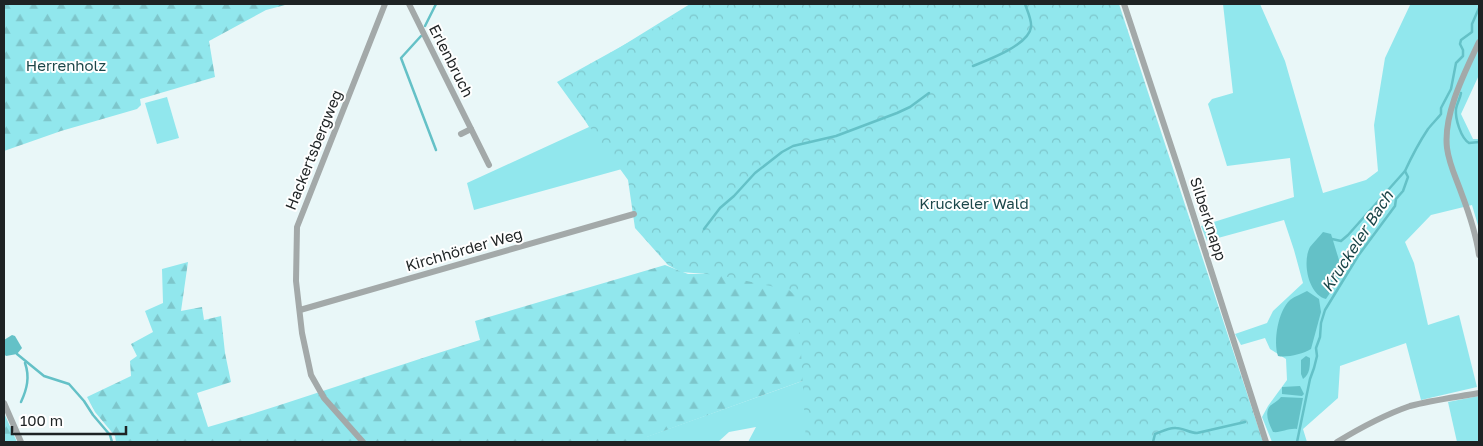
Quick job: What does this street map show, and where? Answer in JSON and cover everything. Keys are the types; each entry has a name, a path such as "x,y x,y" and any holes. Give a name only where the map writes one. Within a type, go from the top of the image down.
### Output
{"street":[{"name":"Hackertsbergweg","path":"362,442 324,398 311,375 302,334 296,281 297,227 385,4"},
{"name":"Erlenbruch","path":"409,4 489,164"},
{"name":"Silberknapp","path":"1124,4 1266,442"},
{"path":"1479,42 1462,78 1453,104 1447,146 1450,162 1473,225 1479,256"},
{"path":"462,134 471,129"},
{"name":"Kirchhörder Weg","path":"300,310 634,214"},
{"path":"1337,442 1360,428 1412,406 1479,393"},
{"path":"4,403 21,442"}],"green space":[{"name":"Herrenholz","path":"4,4 289,4 266,10 209,41 215,77 140,99 141,105 137,109 61,131 4,151"},
{"path":"690,4 749,4 879,442 748,442 756,427 729,432 718,442 650,442 646,437 805,380 622,169 474,210 467,183 589,127 564,82"},
{"name":"Kruckeler Wald","path":"698,4 1119,4 1263,442 806,442 798,298 789,290 719,275 681,272 668,265 635,228 628,180 557,82"},
{"path":"1223,4 1260,4 1285,61 1323,193 1366,180 1378,171 1374,125 1385,58 1410,5 1479,4 1479,75 1461,114 1473,139 1479,139 1479,229 1472,205 1431,215 1405,242 1414,263 1428,325 1459,315 1477,387 1421,400 1406,343 1340,366 1338,398 1303,429 1307,442 1272,442 1262,417 1287,380 1286,359 1270,349 1265,338 1241,345 1235,334 1267,323 1273,311 1303,283 1294,250 1284,220 1207,241 1201,226 1294,197 1290,158 1227,166 1208,104 1212,99 1233,93"},
{"path":"167,97 179,138 157,144 145,103"},
{"path":"188,262 181,311 202,307 204,320 221,316 225,353 231,382 197,393 208,427 480,340 475,321 665,265 688,274 716,274 792,290 798,298 805,380 647,437 650,442 116,442 115,436 95,412 87,397 131,376 130,361 137,356 131,344 153,332 145,311 163,303 162,269"},
{"path":"1479,396 1479,442 1457,442 1448,402"},
{"path":"4,413 17,442 4,442"}],"shaded area":[{"path":"1323,232 1331,234 1343,273 1326,299 1315,291 1308,277 1307,269 1310,247"},
{"path":"1307,291 1319,299 1321,312 1311,349 1294,355 1278,356 1276,335 1282,311 1290,300"},
{"path":"12,335 15,336 22,348 17,354 6,356 4,354 4,340"},
{"path":"1306,356 1310,358 1310,367 1303,379 1301,360"},
{"path":"1300,386 1304,394 1302,396 1282,394 1282,387"},
{"path":"1281,397 1303,398 1297,429 1273,432 1267,412 1270,406"}],"waterway":[{"path":"425,26 436,4"},
{"path":"973,66 1016,46 1029,34 1031,21 1025,4"},
{"name":"Kruckeler Bach","path":"1297,442 1310,379 1317,356 1316,348 1325,310 1358,256 1395,206 1396,199 1403,191 1408,177 1405,171 1428,129 1441,114 1441,108 1451,89 1456,63 1463,56 1461,40 1472,32 1472,24 1479,8"},
{"path":"421,36 401,58 436,150"},
{"path":"704,229 720,208 755,173 782,152 793,146 836,136 897,113 910,107 929,93"},
{"path":"1461,93 1456,109 1459,128 1466,141 1469,143 1479,142"},
{"path":"1332,239 1341,241 1348,235 1405,171"},
{"path":"17,354 44,376 69,384 110,435 112,442"},
{"path":"21,402 27,383 25,363"},
{"path":"1153,442 1155,434 1171,428 1179,428 1197,433 1245,422"}]}
